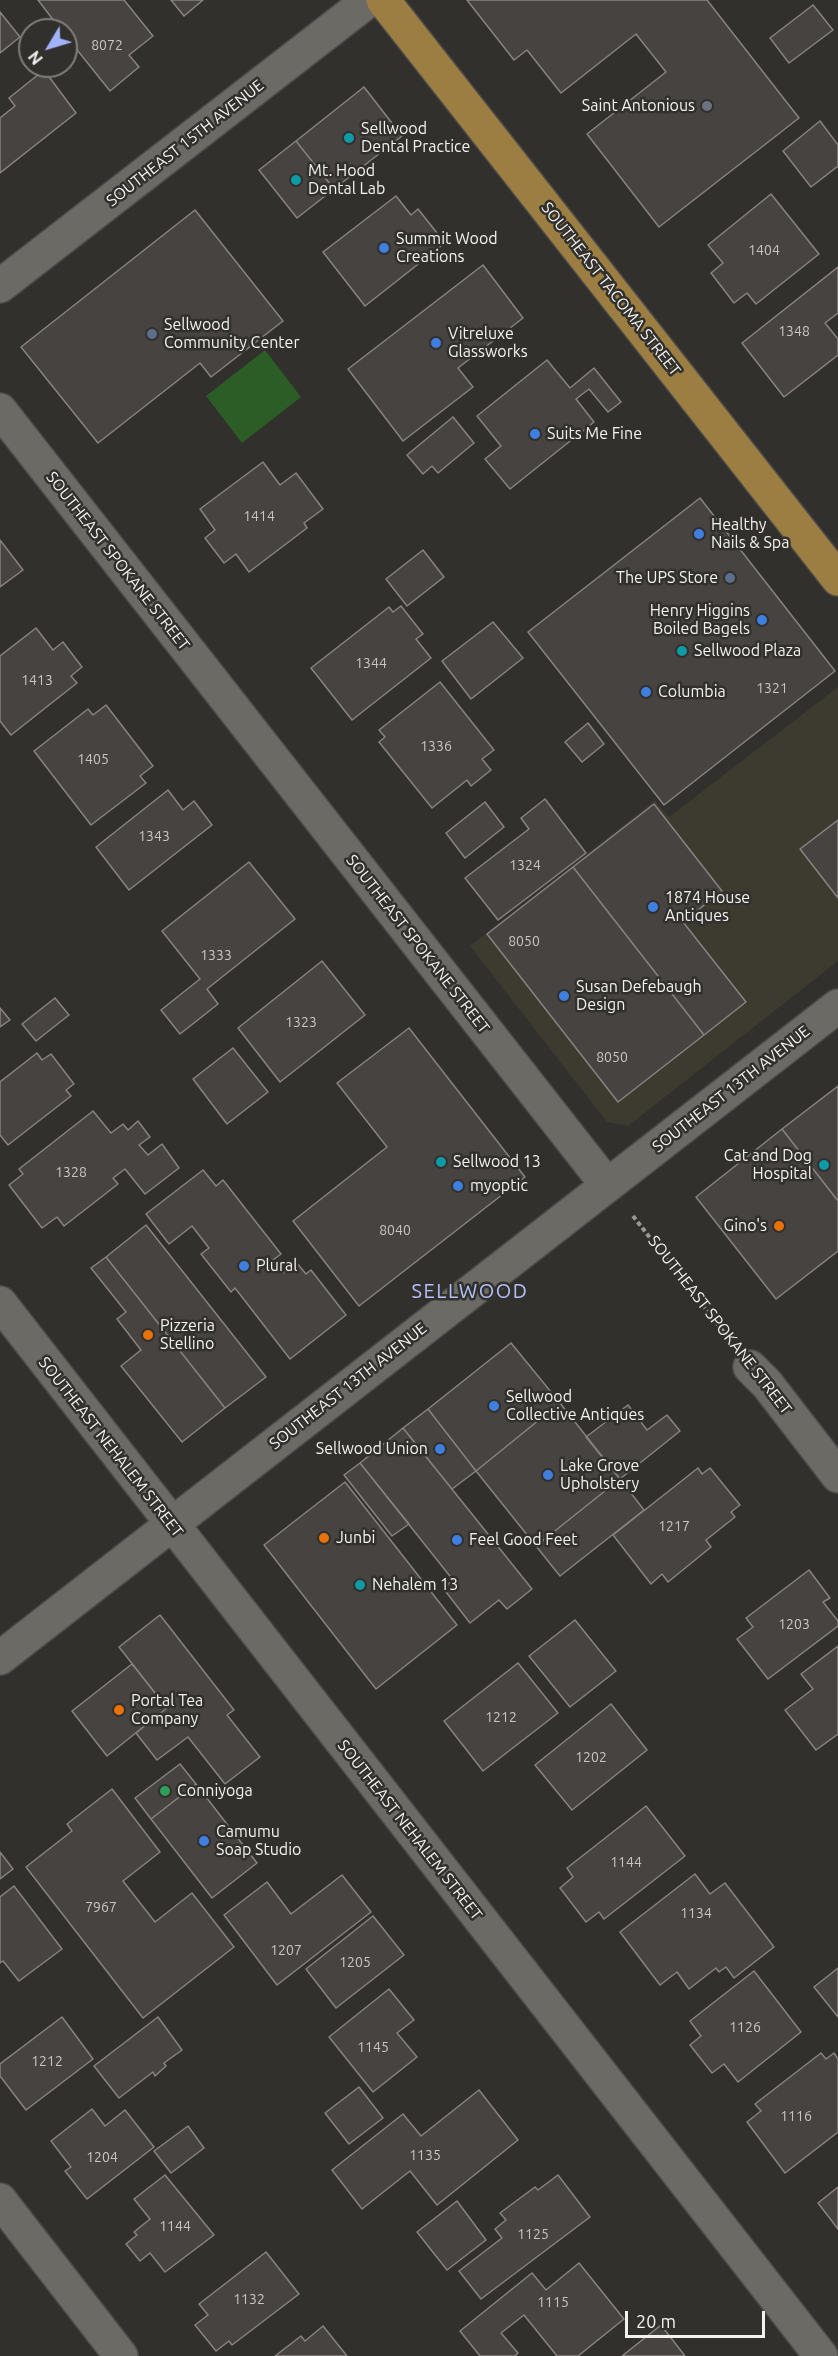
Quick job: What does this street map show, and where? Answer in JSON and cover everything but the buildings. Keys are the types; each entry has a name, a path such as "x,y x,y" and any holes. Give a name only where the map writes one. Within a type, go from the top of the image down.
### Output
{"main road":[{"name":"SOUTHEAST TACOMA STREET","path":"383,0 838,579"}],"street":[{"name":"SOUTHEAST 15TH AVENUE","path":"0,286 369,0"},
{"name":"SOUTHEAST SPOKANE STREET","path":"0,410 607,1185"},
{"name":"SOUTHEAST 13TH AVENUE","path":"0,1658 838,1006"},
{"name":"SOUTHEAST NEHALEM STREET","path":"0,1303 821,2356"},
{"name":"SOUTHEAST SPOKANE STREET","path":"750,1367 767,1384 838,1476"},
{"path":"0,2200 121,2356"}],"path":[{"name":"SOUTHEAST SPOKANE STREET","path":"607,1185 750,1367"}],"shaded area":[{"path":"838,687 838,961 628,1126 607,1122 470,946 655,800 669,817"}],"green space":[{"path":"265,350 301,397 242,443 206,396"}],"place":[{"name":"Saint Antonious","path":"707,106"},
{"name":"Sellwood Dental Practice","path":"349,138"},
{"name":"Mt. Hood Dental Lab","path":"296,180"},
{"name":"Summit Wood Creations","path":"384,248"},
{"name":"Sellwood Community Center","path":"152,334"},
{"name":"Vitreluxe Glassworks","path":"436,343"},
{"name":"Suits Me Fine","path":"535,434"},
{"name":"Healthy Nails & Spa","path":"699,534"},
{"name":"The UPS Store","path":"730,578"},
{"name":"Henry Higgins Boiled Bagels","path":"762,620"},
{"name":"Sellwood Plaza","path":"682,651"},
{"name":"Columbia","path":"646,692"},
{"name":"1874 House Antiques","path":"653,907"},
{"name":"Susan Defebaugh Design","path":"564,996"},
{"name":"Sellwood 13","path":"441,1162"},
{"name":"Cat and Dog Hospital","path":"824,1165"},
{"name":"myoptic","path":"458,1186"},
{"name":"Gino's","path":"779,1226"},
{"name":"Plural","path":"244,1266"},
{"name":"Pizzeria Stellino","path":"148,1335"},
{"name":"Sellwood Collective Antiques","path":"494,1406"},
{"name":"Sellwood Union","path":"440,1449"},
{"name":"Lake Grove Upholstery","path":"548,1475"},
{"name":"Junbi","path":"324,1538"},
{"name":"Feel Good Feet","path":"457,1540"},
{"name":"Nehalem 13","path":"360,1585"},
{"name":"Portal Tea Company","path":"119,1710"},
{"name":"Conniyoga","path":"165,1791"},
{"name":"Camumu Soap Studio","path":"204,1841"}],"district":[{"name":"SELLWOOD","path":"470,1291"}]}
